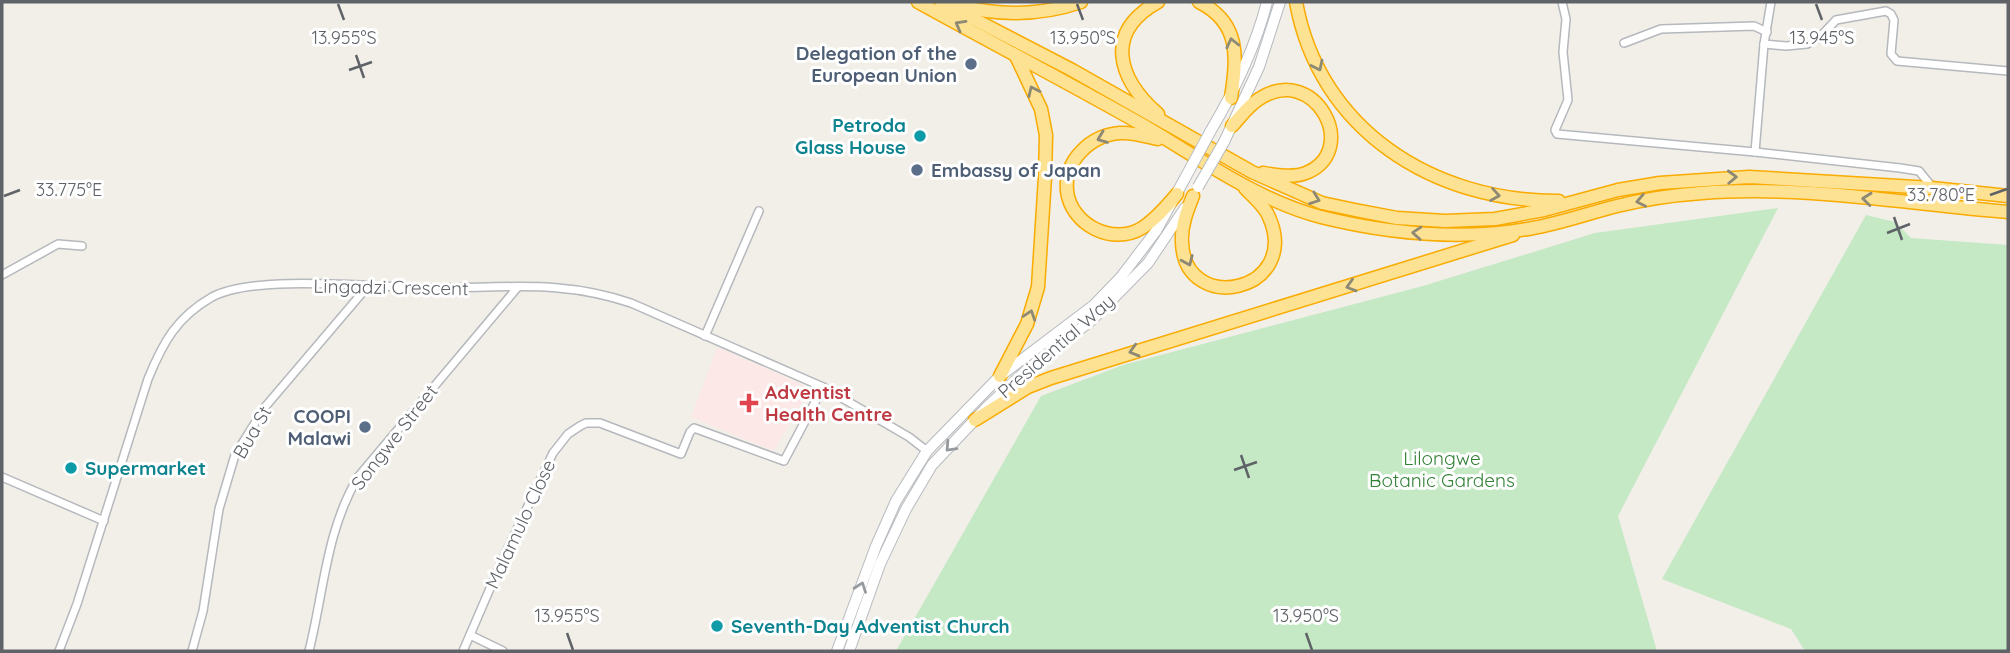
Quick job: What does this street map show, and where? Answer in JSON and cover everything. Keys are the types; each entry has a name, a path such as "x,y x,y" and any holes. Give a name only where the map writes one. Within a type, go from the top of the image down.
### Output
{"highway":[{"path":"918,2 1240,183 1318,216 1395,232 1444,235 1533,228"},
{"path":"943,2 978,10 1022,13 1058,10 1081,2"},
{"path":"943,2 1073,70 1252,173 1322,203 1397,218 1495,219 1618,190 1660,183 1741,177 1932,188 2008,196"},
{"path":"1158,2 1145,9 1130,26 1122,47 1123,63 1128,79 1140,95 1174,127"},
{"path":"1199,2 1210,7 1230,32 1236,64 1231,98"},
{"path":"1296,2 1306,43 1344,109 1375,139 1409,165 1445,182 1480,193 1531,201 1579,201"},
{"path":"1000,376 1027,324 1038,288 1045,177 1046,135 1041,109 1016,55"},
{"path":"1232,126 1250,105 1271,92 1296,91 1307,95 1325,113 1331,140 1328,151 1312,169 1287,176 1252,173"},
{"path":"1168,141 1122,133 1097,138 1080,152 1073,164 1067,190 1081,219 1104,233 1116,235 1141,229 1162,212 1177,194"},
{"path":"1195,191 1184,222 1182,242 1190,269 1202,281 1213,286 1242,286 1254,281 1265,270 1273,257 1275,244 1274,229 1268,214 1240,183"},
{"path":"975,420 1008,398 1051,378 1483,246 1533,228 1661,197 1735,191 1829,195 2008,212"}],"main road":[{"name":"Presidential Way","path":"837,651 876,546 896,501 927,451 1000,376 1094,305 1121,277 1156,231 1247,65 1267,2"},
{"name":"Presidential Way","path":"849,651 880,564 906,509 932,465 1028,369 1092,320 1149,263 1224,142 1259,67 1280,2"}],"street":[{"path":"1562,2 1566,19 1563,52 1568,100 1555,130 1557,134 1755,152 1919,171 1932,188"},
{"path":"1755,152 1764,44 1771,2"},
{"path":"1764,44 1807,44 1820,37 1836,20 1886,12 1891,14 1894,20 1891,54 1897,61 2008,71"},
{"path":"1624,44 1661,29 1754,26 1767,32"},
{"path":"705,336 759,211"},
{"path":"2,275 58,244 82,246"},
{"name":"Lingadzi Crescent","path":"59,651 77,604 159,351 185,315 214,296 239,288 292,285 556,288 608,295 823,387 909,437 927,451"},
{"name":"Bua St","path":"192,651 202,611 219,509 235,455 264,407 368,286"},
{"name":"Songwe Street","path":"309,651 334,528 347,496 358,477 517,288"},
{"name":"Malamulo Close","path":"463,651 553,453 568,434 580,426 600,423 681,454 694,428 784,461 823,387"},
{"path":"2,477 104,520"},
{"path":"470,635 503,651"}],"shaded area":[{"name":"Adventist Health Centre","path":"717,347 810,388 774,451 691,417"}],"green space":[{"name":"Lilongwe Botanic Gardens","path":"1778,208 1618,516 1657,651 896,651 1041,396 1123,365 1423,286 1595,233"},
{"path":"1866,215 1895,222 1911,238 2008,245 2008,651 1805,651 1791,629 1662,579"}],"place":[{"name":"Delegation of the European Union","path":"971,64"},
{"name":"Petroda Glass House","path":"920,136"},
{"name":"Embassy of Japan","path":"917,170"},
{"name":"Adventist Health Centre","path":"749,403"},
{"name":"COOPI Malawi","path":"365,427"},
{"name":"Supermarket","path":"71,468"},
{"name":"Seventh-Day Adventist Church","path":"717,626"}]}
